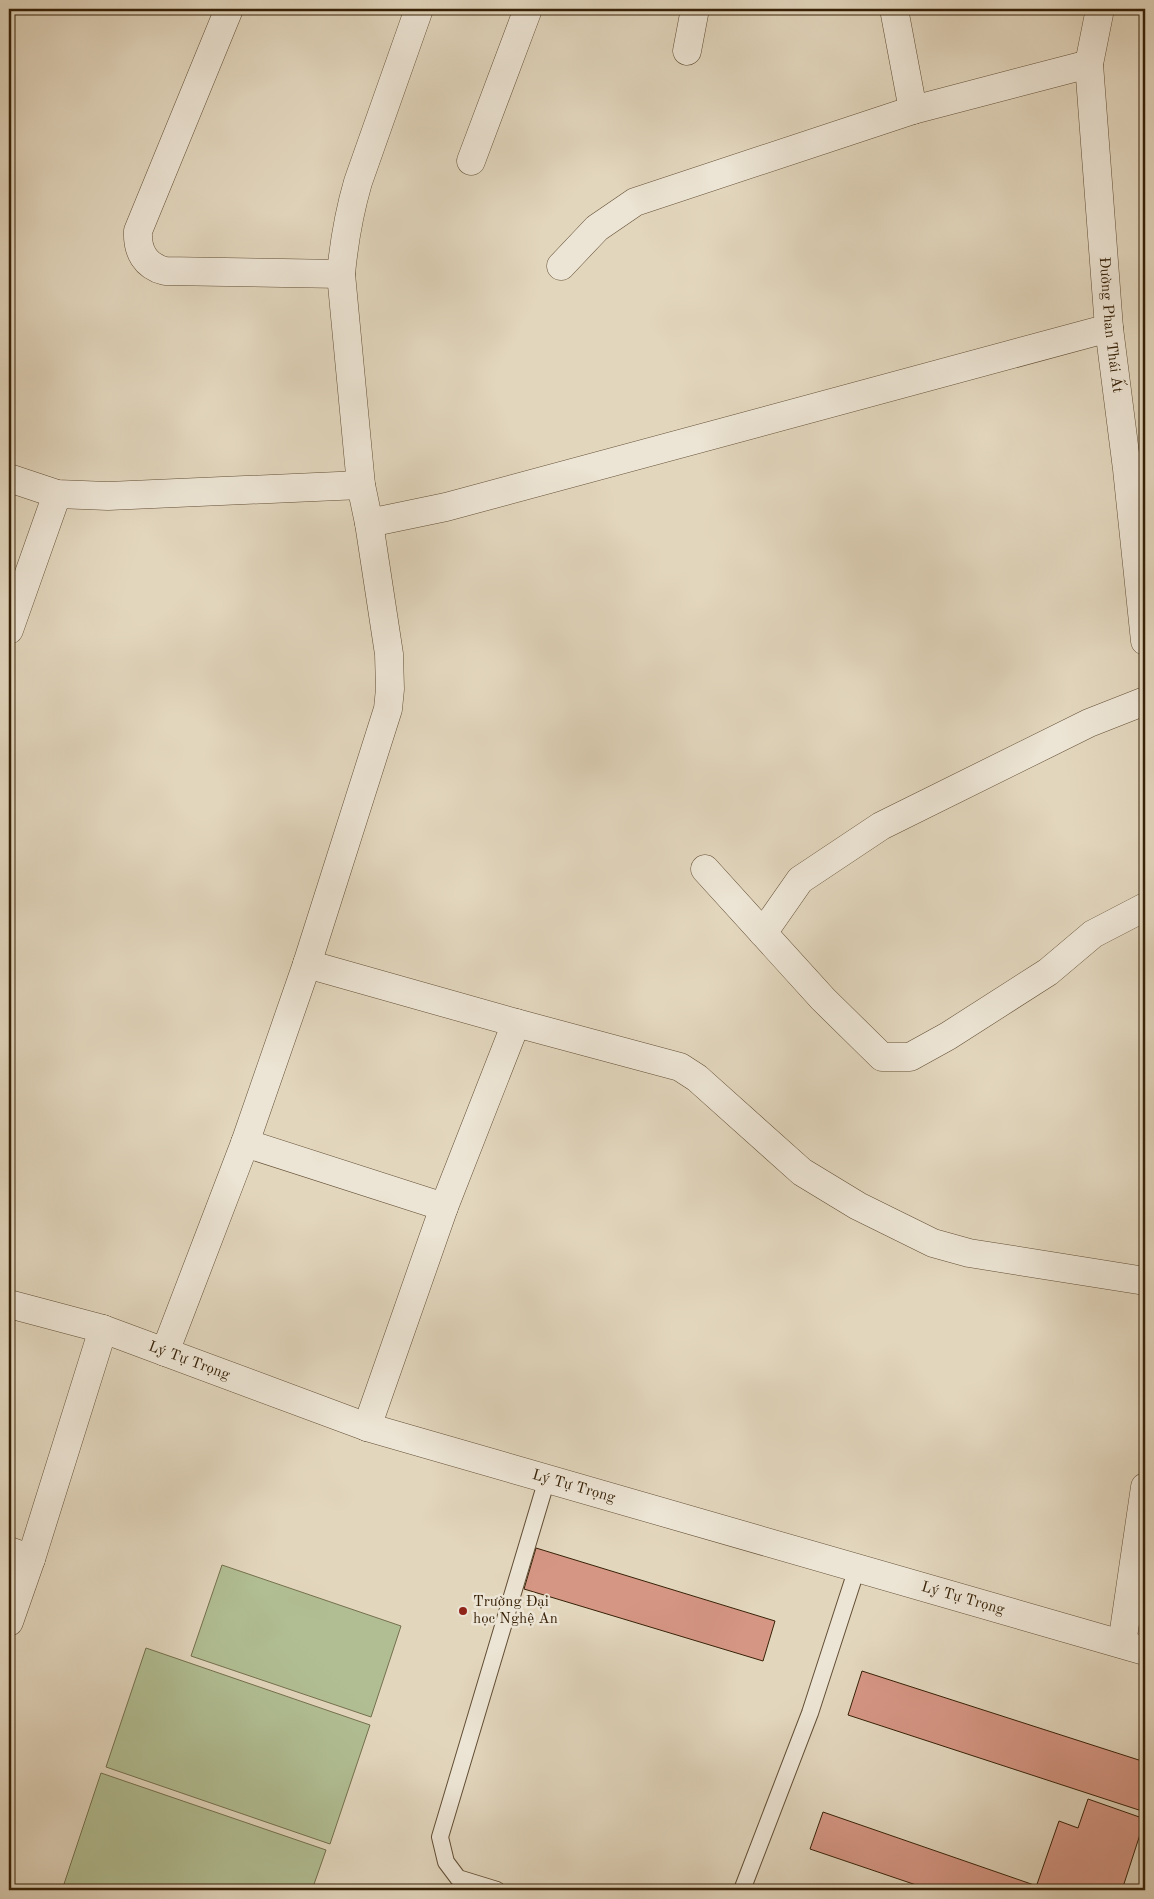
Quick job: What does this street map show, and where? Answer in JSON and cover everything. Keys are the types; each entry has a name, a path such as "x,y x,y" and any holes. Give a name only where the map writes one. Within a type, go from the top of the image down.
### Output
{"street":[{"path":"229,9 138,231 140,250 150,264 157,269 166,271 342,274"},
{"path":"165,1352 245,1144 307,964 388,709 390,689 389,654 369,523 361,485 342,274 344,241 355,192 419,9"},
{"path":"471,162 528,9"},
{"path":"687,51 695,9"},
{"path":"894,9 913,110"},
{"name":"Đường Phan Thái Ất","path":"1100,9 1089,64 1110,328 1136,467 1145,642"},
{"path":"561,266 597,228 635,202 913,110 1089,64"},
{"path":"369,523 446,507 1110,328"},
{"path":"9,478 57,494 108,496 361,485"},
{"path":"9,630 57,494"},
{"path":"763,933 800,880 881,826 1089,723 1145,701"},
{"path":"706,869 823,999 882,1057 910,1057 948,1036 1048,972 1093,934 1145,907"},
{"path":"307,964 680,1067 697,1078 802,1172 858,1206 933,1244 969,1253 1145,1281"},
{"path":"367,1427 444,1207 516,1023"},
{"path":"245,1144 444,1207"},
{"name":"Lý Tự Trọng","path":"9,1304 103,1329 367,1427 1134,1647"},
{"path":"9,1622 20,1555 103,1329"},
{"path":"1134,1647 1145,1487"}],"lane":[{"path":"497,1890 458,1878 446,1862 440,1837 547,1479"},
{"path":"742,1890 810,1714 856,1568"}],"green space":[{"path":"222,1565 401,1626 371,1717 191,1656"},
{"path":"146,1648 370,1725 330,1844 106,1767"},
{"path":"101,1773 326,1850 312,1890 62,1890"}],"building":[{"path":"536,1548 775,1621 763,1661 524,1589"},
{"path":"862,1671 1145,1762 1145,1812 848,1715"},
{"path":"1088,1799 1145,1819 1122,1890 1035,1890 1059,1821 1078,1828"},
{"path":"823,1812 1037,1886 1035,1890 931,1890 810,1849"}],"place":[{"name":"Trường Đại học Nghệ An","path":"463,1611"}]}
